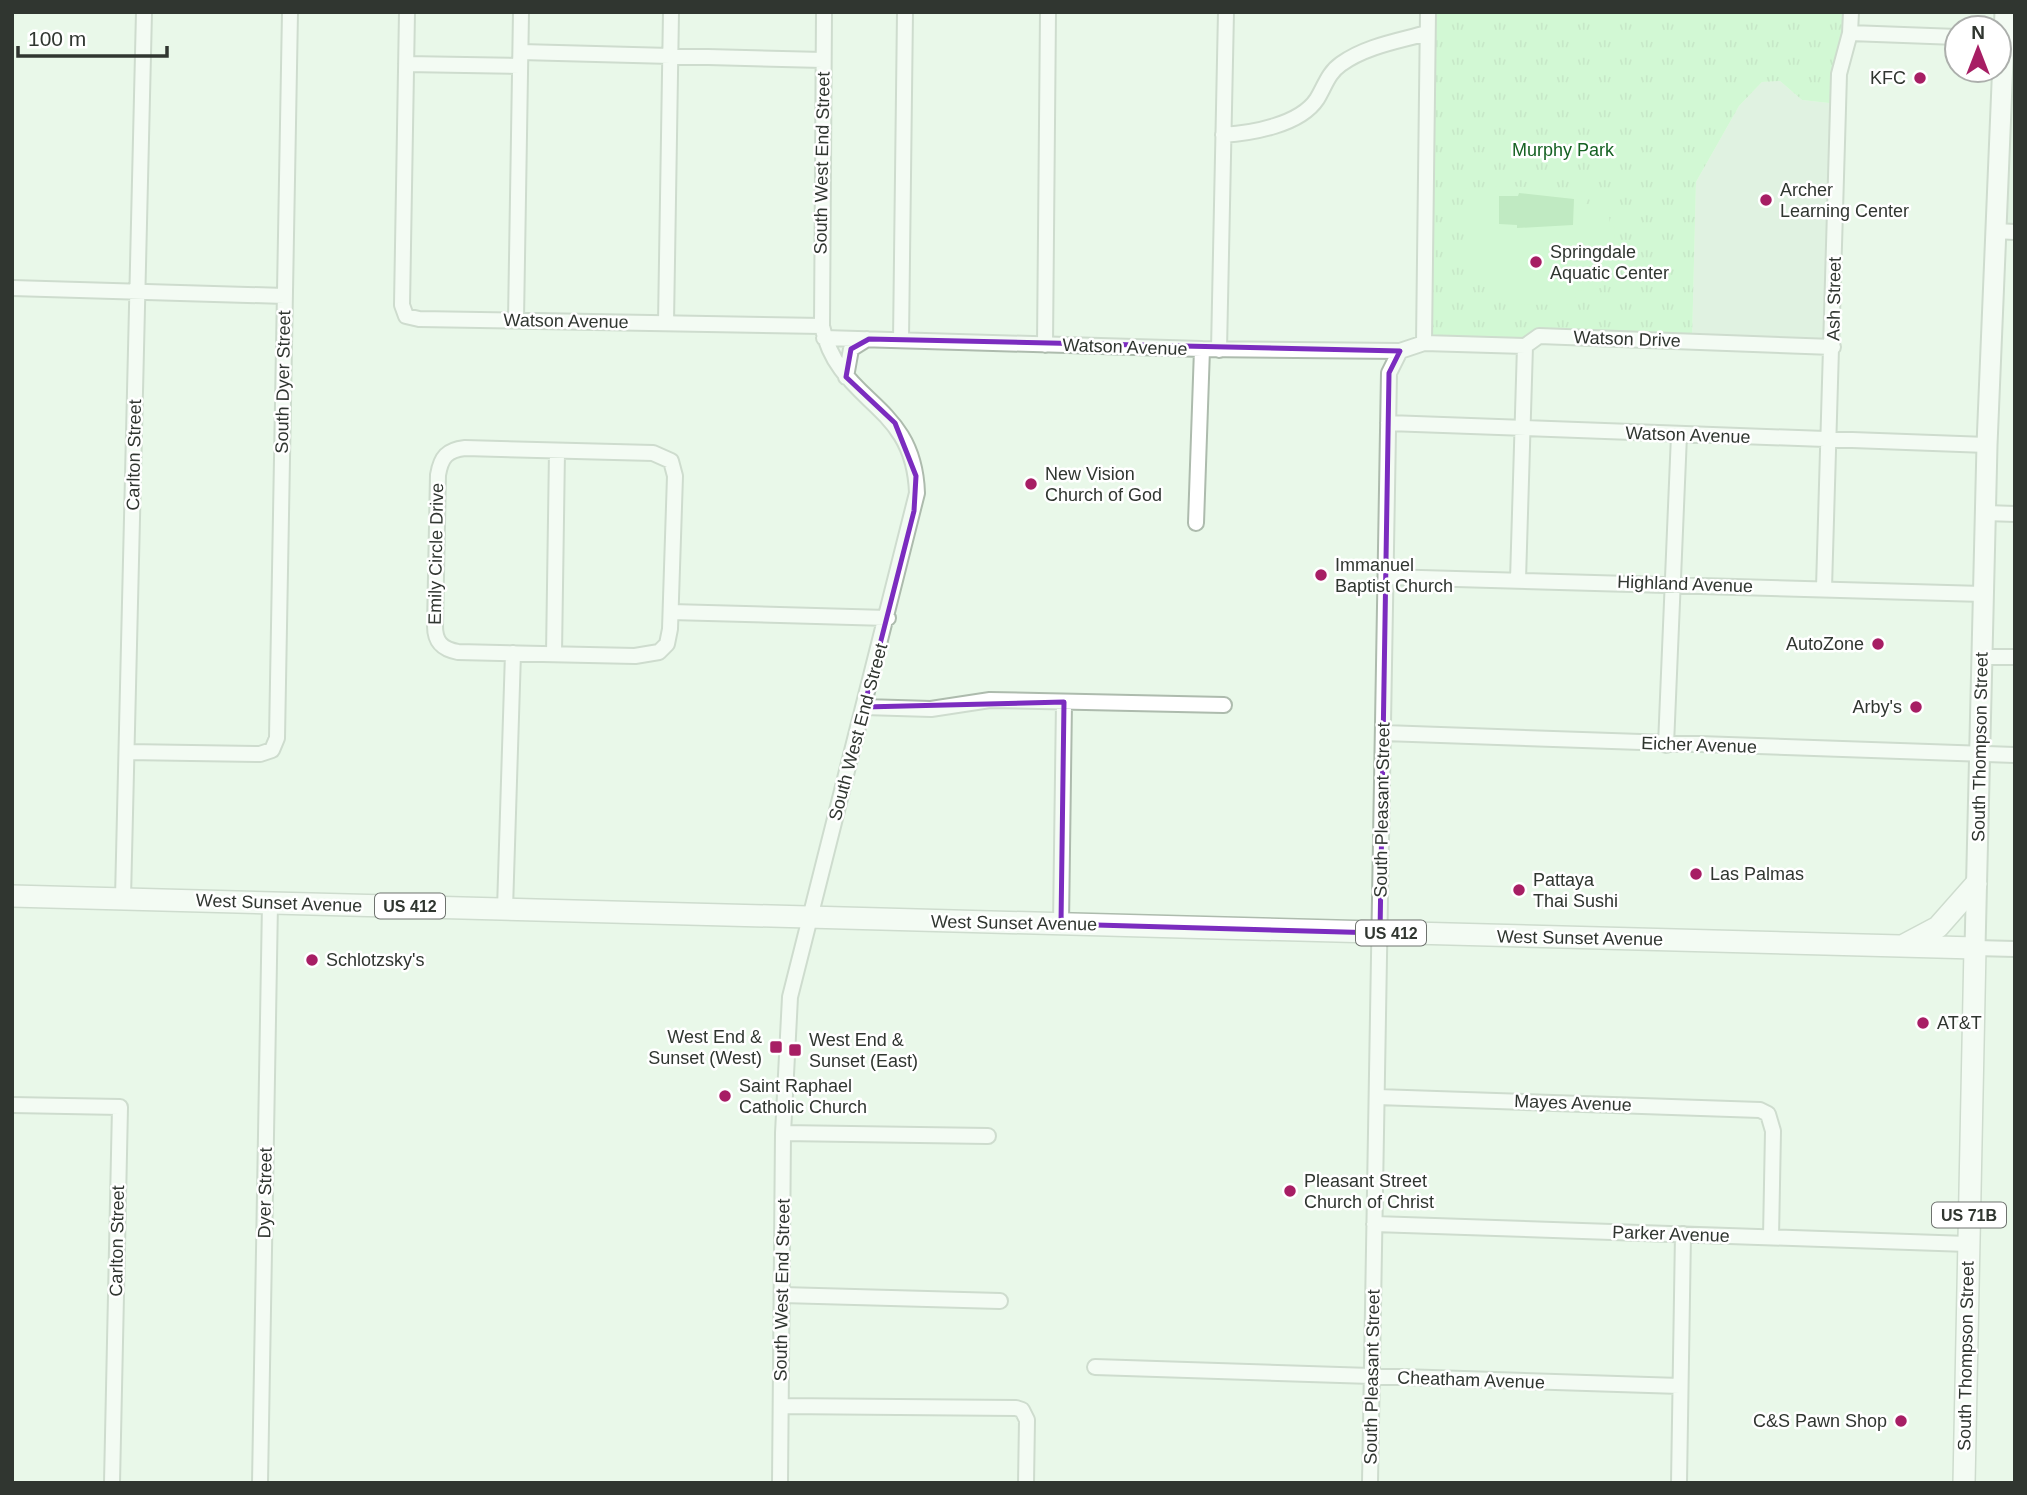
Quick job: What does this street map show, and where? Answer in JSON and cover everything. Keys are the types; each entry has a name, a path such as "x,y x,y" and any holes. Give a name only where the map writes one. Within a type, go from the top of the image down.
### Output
{"highway":[{"path":"1901,946 1938,927 1976,884"},
{"name":"West Sunset Avenue","path":"12,896 1975,948"},
{"name":"South Thompson Street","path":"1964,1483 1975,948"}],"main road":[{"name":"South Thompson Street","path":"1975,948 1987,444 2005,232 2002,84"}],"street":[{"name":"Carlton Street","path":"123,898 144,12"},
{"name":"South Dyer Street","path":"127,752 260,754 272,750 277,738 290,12"},
{"path":"407,12 406,64 671,56 823,60"},
{"path":"516,320 521,12"},
{"path":"666,323 671,12"},
{"name":"South West End Street","path":"780,1483 786,1024 807,918 888,618 917,493 914,461 895,423 846,377 831,358 823,332 824,12"},
{"path":"901,340 905,12"},
{"path":"1045,345 1048,12"},
{"path":"1219,349 1226,12"},
{"path":"1424,343 1428,12"},
{"name":"Ash Street","path":"1824,588 1839,74 1850,33 1851,12"},
{"path":"1223,135 1288,121 1316,100 1325,81 1340,64 1363,51 1427,33"},
{"path":"1850,33 1943,36"},
{"name":"Watson Avenue","path":"406,64 402,304 406,316 419,319 666,323 823,332 869,339 1045,345 1400,351 1424,343"},
{"path":"12,288 285,296"},
{"name":"Watson Drive","path":"1424,343 1525,346 1539,336 1833,347"},
{"path":"846,377 851,349 869,339"},
{"path":"1518,580 1525,346"},
{"path":"1196,523 1202,349"},
{"name":"South Pleasant Street","path":"1370,1483 1389,373 1400,351"},
{"name":"Watson Avenue","path":"1388,423 1987,444"},
{"path":"1666,745 1679,435"},
{"name":"Emily Circle Drive","path":"453,450 557,451 653,453 671,460 675,476 671,612 667,644 651,656 449,650 435,636 440,464 453,450"},
{"path":"554,654 557,451"},
{"path":"1986,513 2015,513"},
{"name":"Highland Avenue","path":"1386,577 1983,594"},
{"path":"671,612 888,618"},
{"path":"505,909 513,653"},
{"path":"1982,657 2015,657"},
{"path":"864,708 931,709 990,700 1224,705"},
{"path":"1062,924 1064,702"},
{"name":"Eicher Avenue","path":"1384,733 1666,745 2015,755"},
{"name":"Dyer Street","path":"260,1483 270,902"},
{"name":"West Sunset Avenue","path":"1975,948 2015,949"},
{"name":"Mayes Avenue","path":"1377,1097 1751,1108 1768,1114 1773,1131 1772,1237"},
{"name":"Carlton Street","path":"12,1105 120,1107 112,1483"},
{"path":"783,1133 988,1136"},
{"name":"Parker Avenue","path":"1374,1224 1968,1244"},
{"path":"1679,1483 1684,1234"},
{"path":"782,1296 1000,1301"},
{"name":"Cheatham Avenue","path":"1095,1367 1680,1386"},
{"path":"781,1406 1016,1408 1022,1410 1027,1420 1026,1483"}],"highlighted area":[{"path":"869,339 1400,351 1389,373 1380,933 1061,924 1064,702 864,707 914,511 916,476 895,423 846,377 851,349"}],"shaded area":[{"path":"2015,12 2015,232 1995,231 2002,84 2013,84 2013,14 2005,14"},
{"name":"Archer Learning Center","path":"1780,81 1802,100 1838,104 1833,347 1692,342 1696,182 1739,106 1762,82"},
{"path":"1519,193 1574,199 1573,225 1517,228 1517,225 1499,224 1499,196 1518,196"}],"green space":[{"name":"Murphy Park","path":"1428,12 1851,12 1838,104 1802,100 1780,81 1762,82 1739,106 1696,182 1692,342 1539,336 1525,346 1424,343"},
{"name":"Springdale Aquatic Center","path":"1510,186 1585,192 1585,204 1608,205 1610,226 1615,227 1614,245 1610,246 1601,288 1576,291 1574,304 1515,305 1494,295 1496,284 1465,278 1465,189"}],"place":[{"name":"KFC","path":"1920,78"},
{"name":"Archer Learning Center","path":"1766,200"},
{"name":"Springdale Aquatic Center","path":"1536,262"},
{"name":"New Vision Church of God","path":"1031,484"},
{"name":"Immanuel Baptist Church","path":"1321,575"},
{"name":"AutoZone","path":"1878,644"},
{"name":"Arby's","path":"1916,707"},
{"name":"Las Palmas","path":"1696,874"},
{"name":"Pattaya Thai Sushi","path":"1519,890"},
{"name":"Schlotzsky's","path":"312,960"},
{"name":"AT&T","path":"1923,1023"},
{"name":"West End & Sunset (West)","path":"776,1047"},
{"name":"West End & Sunset (East)","path":"795,1050"},
{"name":"Saint Raphael Catholic Church","path":"725,1096"},
{"name":"Pleasant Street Church of Christ","path":"1290,1191"},
{"name":"C&S Pawn Shop","path":"1901,1421"}]}
